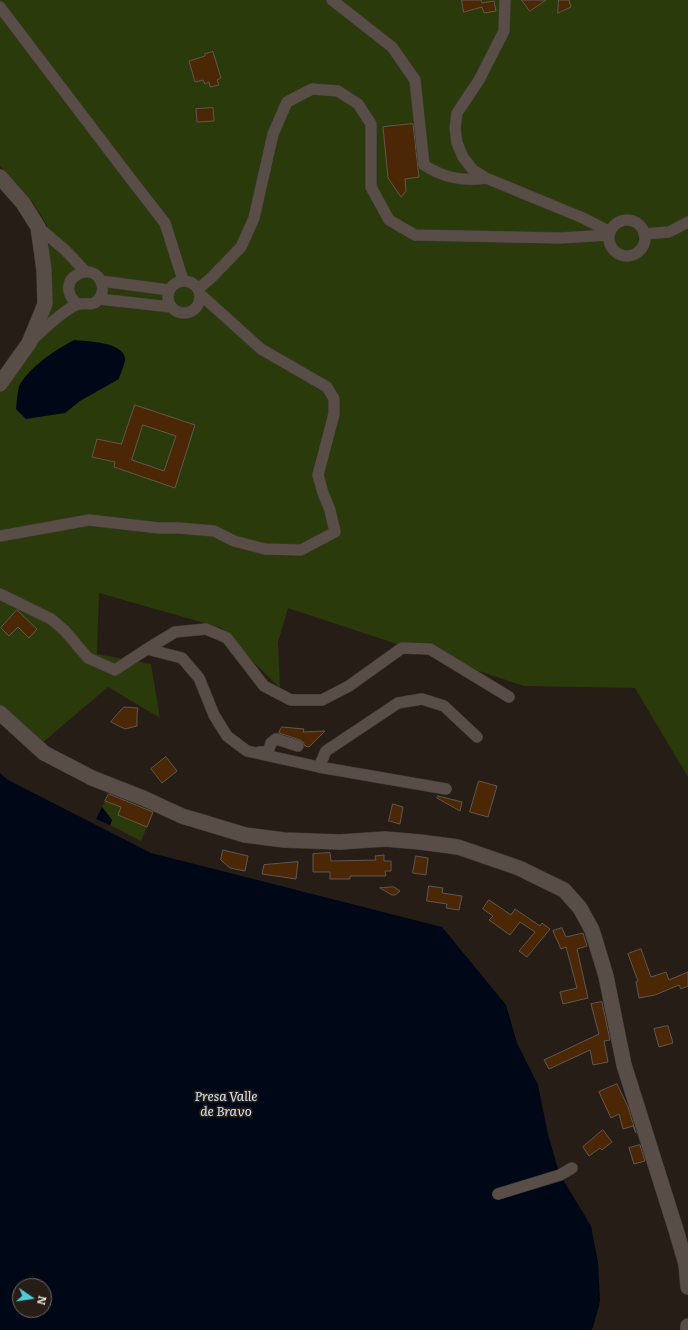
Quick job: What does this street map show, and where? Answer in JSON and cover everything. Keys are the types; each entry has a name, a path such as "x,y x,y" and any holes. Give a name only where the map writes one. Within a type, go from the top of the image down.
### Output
{"main road":[{"path":"0,177 23,203 38,227 44,270 44,304 29,343 0,384"},
{"path":"0,713 44,753 92,778 143,798 182,816 245,835 284,840 340,842 385,839 458,847 519,868 564,890 580,908 592,930 606,976 624,1066 686,1264 688,1287"}],"street":[{"path":"332,0 392,47 415,80 424,165 441,175 450,178 468,180 486,178"},
{"path":"505,0 504,31 479,80 458,113 455,128 457,143 463,157 473,170 486,178 583,218 610,234"},
{"path":"0,7 165,223 183,280"},
{"path":"99,299 171,308 177,312 184,313 190,312 196,308 200,301 199,292 241,247 254,218 272,134 287,102 312,89 338,91 358,104 371,124 371,187 389,220 415,235 554,238 610,234"},
{"path":"622,220 635,222 640,226 644,234 644,243 640,250 634,254 626,256 619,254 613,249 609,242 610,234 616,223 622,220"},
{"path":"644,234 669,232 688,222"},
{"path":"29,343 57,318 78,304 92,304 99,299 102,294 103,287 101,281 95,274 85,271 65,250 38,227"},
{"path":"78,304 73,300 70,294 70,282 74,276 85,271"},
{"path":"0,536 90,520 159,528 214,531 234,541 265,549 301,550 335,532 330,510 318,475 334,414 334,398 327,387 261,349 199,292 194,284 189,281 183,280 172,285 167,296 171,308"},
{"path":"101,281 169,290"},
{"path":"0,594 51,619 65,631 88,658 115,670 175,632 206,629 227,638 264,686 292,700 322,700 349,686 402,648 430,649 510,697"},
{"path":"147,649 182,658 199,678 214,715 227,736 246,750 319,767 446,789"},
{"path":"319,767 326,751 398,703 422,699 444,706 477,737"},
{"path":"246,750 268,752 271,743 276,739 298,746"},
{"path":"498,1194 560,1175 572,1168"}],"green space":[{"path":"0,0 688,0 688,777 635,688 524,686 288,608 278,642 280,688 232,641 222,628 99,593 97,654 151,664 160,718 108,687 42,743 0,705 0,389 5,385 51,270 47,225 32,201 0,166"},
{"path":"105,801 121,807 118,815 147,827 141,841 110,825 112,820 102,807"}],"water":[{"path":"74,340 103,343 118,349 123,353 125,360 119,379 80,401 65,413 26,419 16,409 20,384 37,365 51,354"},
{"name":"Presa Valle de Bravo","path":"0,773 8,780 151,853 442,927 506,1005 517,1043 538,1085 548,1134 559,1173 591,1226 598,1262 600,1301 593,1328 591,1330 0,1330"},
{"path":"102,807 112,820 110,825 96,819"}],"building":[{"path":"462,0 481,0 482,3 494,1 496,11 484,13 482,7 464,12"},
{"path":"522,0 546,0 530,11"},
{"path":"559,0 569,0 571,7 558,13"},
{"path":"213,52 221,78 217,80 219,85 210,87 209,82 205,84 203,80 195,82 189,61"},
{"path":"213,108 214,121 197,122 196,109"},
{"path":"413,124 419,177 405,179 406,191 401,197 388,178 383,127"},
{"path":"135,405 195,425 175,488 114,467 115,462 92,457 97,439 121,444","holes":["143,425 176,436 164,471 132,460"]},
{"path":"17,610 37,629 29,638 18,627 9,636 1,628"},
{"path":"124,707 138,708 137,726 125,729 111,722"},
{"path":"282,727 304,729 303,732 325,731 309,747 305,746 300,740 279,733"},
{"path":"166,757 177,771 162,783 151,769"},
{"path":"479,781 497,786 488,817 470,812"},
{"path":"109,794 153,812 147,827 118,815 121,807 105,801"},
{"path":"438,796 462,802 460,811 437,798"},
{"path":"393,804 403,807 400,824 389,821"},
{"path":"223,850 248,856 245,871 230,868 221,860"},
{"path":"330,853 331,861 376,860 375,856 384,855 384,861 391,861 391,871 385,871 386,876 350,876 350,879 330,879 330,872 313,872 313,854"},
{"path":"416,856 428,858 426,875 413,873"},
{"path":"298,862 296,879 262,874 264,865"},
{"path":"429,886 443,888 442,893 462,896 459,910 446,908 447,904 427,901"},
{"path":"394,887 400,891 395,895 392,895 380,888"},
{"path":"489,900 511,915 515,909 540,926 542,923 550,929 527,957 519,951 535,932 520,922 510,935 489,920 493,916 483,909"},
{"path":"562,928 566,937 583,933 587,946 577,949 588,998 563,1004 560,992 577,988 566,947 561,949 553,931"},
{"path":"641,949 651,977 666,972 669,980 688,972 688,986 681,989 679,985 655,995 639,998 636,982 638,981 628,954"},
{"path":"602,1002 610,1040 604,1041 608,1062 593,1065 590,1050 549,1069 544,1060 599,1034 591,1004"},
{"path":"668,1026 673,1043 659,1047 654,1029"},
{"path":"617,1084 628,1107 636,1133 633,1126 623,1129 619,1114 611,1118 599,1092"},
{"path":"603,1130 612,1142 602,1150 600,1148 589,1156 583,1147"},
{"path":"640,1145 645,1161 634,1164 629,1148"}]}
